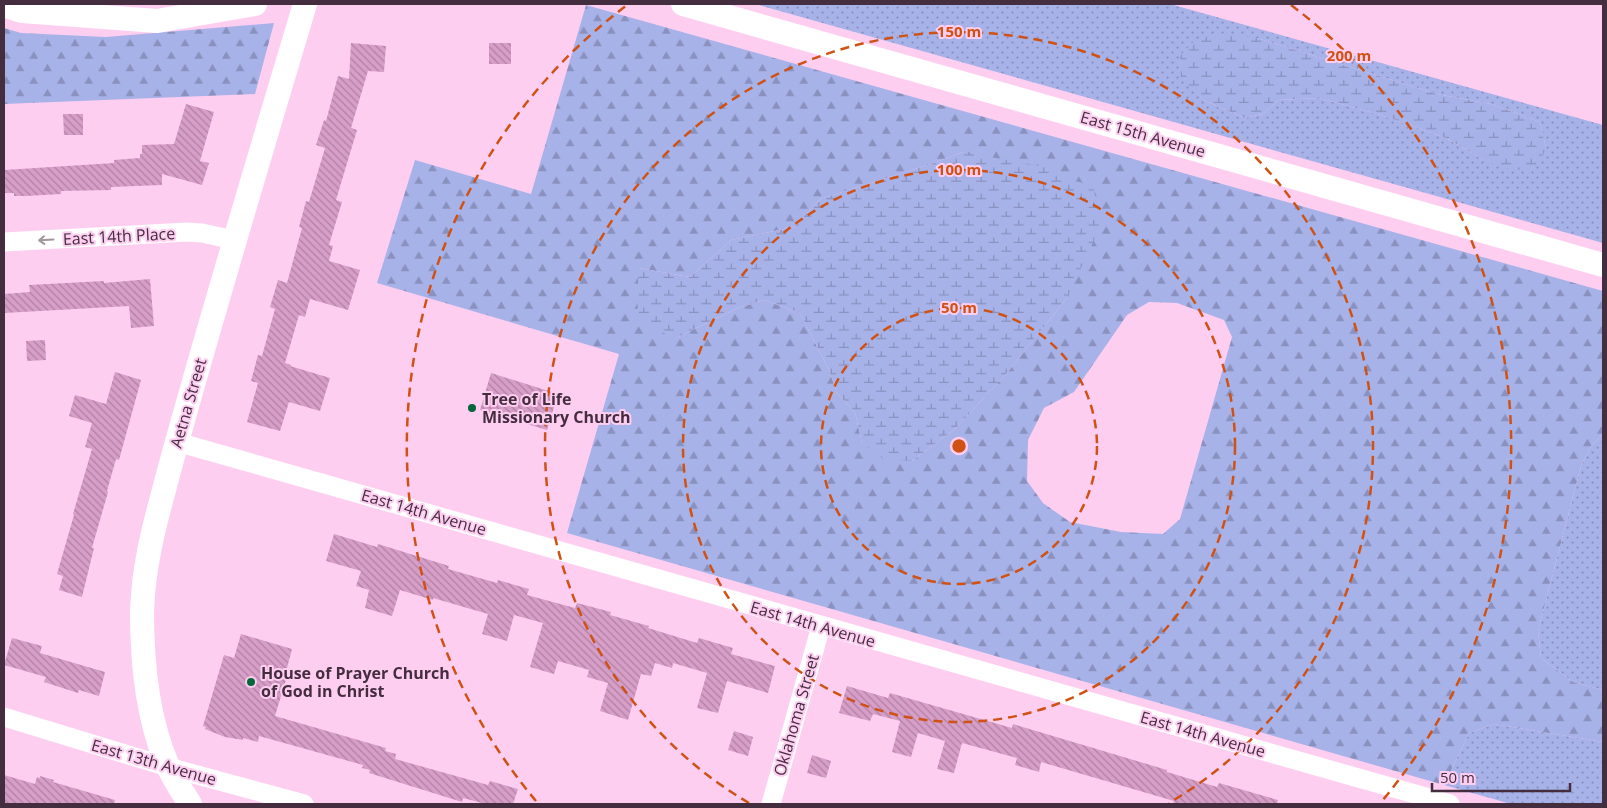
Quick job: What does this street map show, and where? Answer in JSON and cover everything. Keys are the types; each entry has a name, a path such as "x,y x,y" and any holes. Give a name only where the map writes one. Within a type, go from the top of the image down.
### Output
{"street":[{"path":"4,5 22,11 157,21 255,4"},
{"name":"Aetna Street","path":"190,804 168,767 151,714 143,650 142,613 146,568 149,548 176,442 304,4"},
{"name":"East 15th Avenue","path":"683,4 1603,265"},
{"name":"East 14th Place","path":"4,242 187,232 202,233 234,240"},
{"name":"East 14th Avenue","path":"176,442 1450,804"},
{"name":"Oklahoma Street","path":"771,804 821,626"},
{"name":"East 13th Avenue","path":"4,717 168,767 304,804"}],"green space":[{"path":"755,4 1170,4 1603,125 1603,243","holes":["1257,38 1437,94 1491,104 1540,122 1546,148 1484,160 1446,138 1381,115 1319,98 1278,100 1263,114 1244,118 1205,101 1182,78 1180,56"]},
{"path":"586,5 1603,291 1603,434 1591,446 1581,466 1538,631 1541,658 1573,682 1603,690 1603,742 1494,724 1469,733 1444,785 567,533 619,354 377,283 415,160 531,194","holes":["963,152 1067,298 1006,374 955,429 912,461 862,443 855,412 837,393 829,370 800,313 764,300 738,308 676,338 639,268 690,277 731,240 794,227 820,199","1149,302 1177,303 1224,320 1232,337 1180,519 1163,534 1121,532 1070,522 1043,503 1027,481 1028,440 1044,408 1074,392 1127,315"]},
{"path":"274,23 255,94 4,104 4,28 21,33 106,37"},
{"path":"1219,33 1257,38 1437,94 1491,104 1540,122 1546,148 1538,166 1523,170 1504,168 1484,160 1446,138 1381,115 1319,98 1278,100 1263,114 1244,118 1205,101 1181,78 1180,56 1194,41"},
{"path":"963,152 1046,167 1093,188 1102,223 1067,298 1006,374 955,429 912,461 885,460 862,443 855,412 837,393 829,370 800,313 764,300 738,308 676,338 639,323 637,297 639,268 690,277 731,240 794,227 820,199"},
{"path":"1603,434 1603,690 1573,682 1541,658 1538,631 1581,466 1591,446"},
{"path":"1494,724 1603,742 1603,804 1511,804 1444,785 1469,733"}],"building":[{"path":"351,43 386,46 384,72 368,71 351,128 357,130 336,200 342,202 329,245 333,246 329,261 360,270 348,310 310,299 305,317 299,315 285,363 330,378 320,411 289,402 280,431 247,422 258,383 251,381 258,355 262,356 275,309 270,307 278,280 287,283 302,228 299,227 306,201 309,202 325,148 316,145 324,120 326,121 338,76 349,79"},
{"path":"489,43 511,43 511,64 489,64"},
{"path":"186,104 214,112 200,161 209,163 202,185 162,174 162,185 111,187 111,190 61,191 61,194 26,196 14,196 14,193 4,193 4,170 114,163 114,160 140,158 142,145 174,144"},
{"path":"63,114 83,114 83,135 64,135"},
{"path":"150,279 154,326 131,328 129,306 4,313 4,294 30,292 29,285 104,281 104,283"},
{"path":"45,340 46,360 27,361 26,341"},
{"path":"115,372 141,380 119,460 116,459 107,491 92,548 94,548 82,597 59,590 63,576 57,574 92,449 85,447 92,423 69,416 75,395 106,404"},
{"path":"491,373 558,394 547,430 480,410"},
{"path":"334,534 377,547 378,544 449,566 448,569 497,583 498,580 529,589 527,595 575,608 577,603 611,612 610,615 697,643 699,638 733,648 731,654 775,666 768,693 727,681 718,713 697,708 707,673 673,663 672,668 655,663 651,676 641,674 628,720 600,711 608,683 587,677 589,670 558,661 554,674 530,667 543,623 514,615 507,641 482,634 488,614 400,590 392,616 365,608 369,590 356,586 361,571 326,561"},
{"path":"241,634 292,649 286,672 288,673 275,716 386,748 385,751 396,754 395,759 488,785 490,781 518,789 513,804 486,804 463,798 462,802 369,773 370,770 362,768 363,765 259,736 258,742 243,738 243,740 225,737 205,729 206,727 203,726 224,655 234,658"},
{"path":"12,638 42,646 40,653 105,672 99,696 79,690 78,693 44,682 46,677 4,665"},
{"path":"847,686 888,698 890,693 1012,728 1013,724 1217,787 1219,783 1278,800 1277,804 1173,804 1174,801 1041,762 1039,772 1015,765 1017,758 962,743 954,773 937,769 945,741 918,733 911,757 892,752 900,721 873,714 870,721 839,713"},
{"path":"734,731 753,737 748,756 728,750"},
{"path":"812,755 831,761 826,778 807,773"},
{"path":"4,775 35,784 37,777 40,778 40,776 54,780 53,782 115,800 114,804 4,804"}],"place":[{"name":"Tree of Life Missionary Church","path":"472,408"},
{"name":"House of Prayer Church of God in Christ","path":"251,682"}]}
